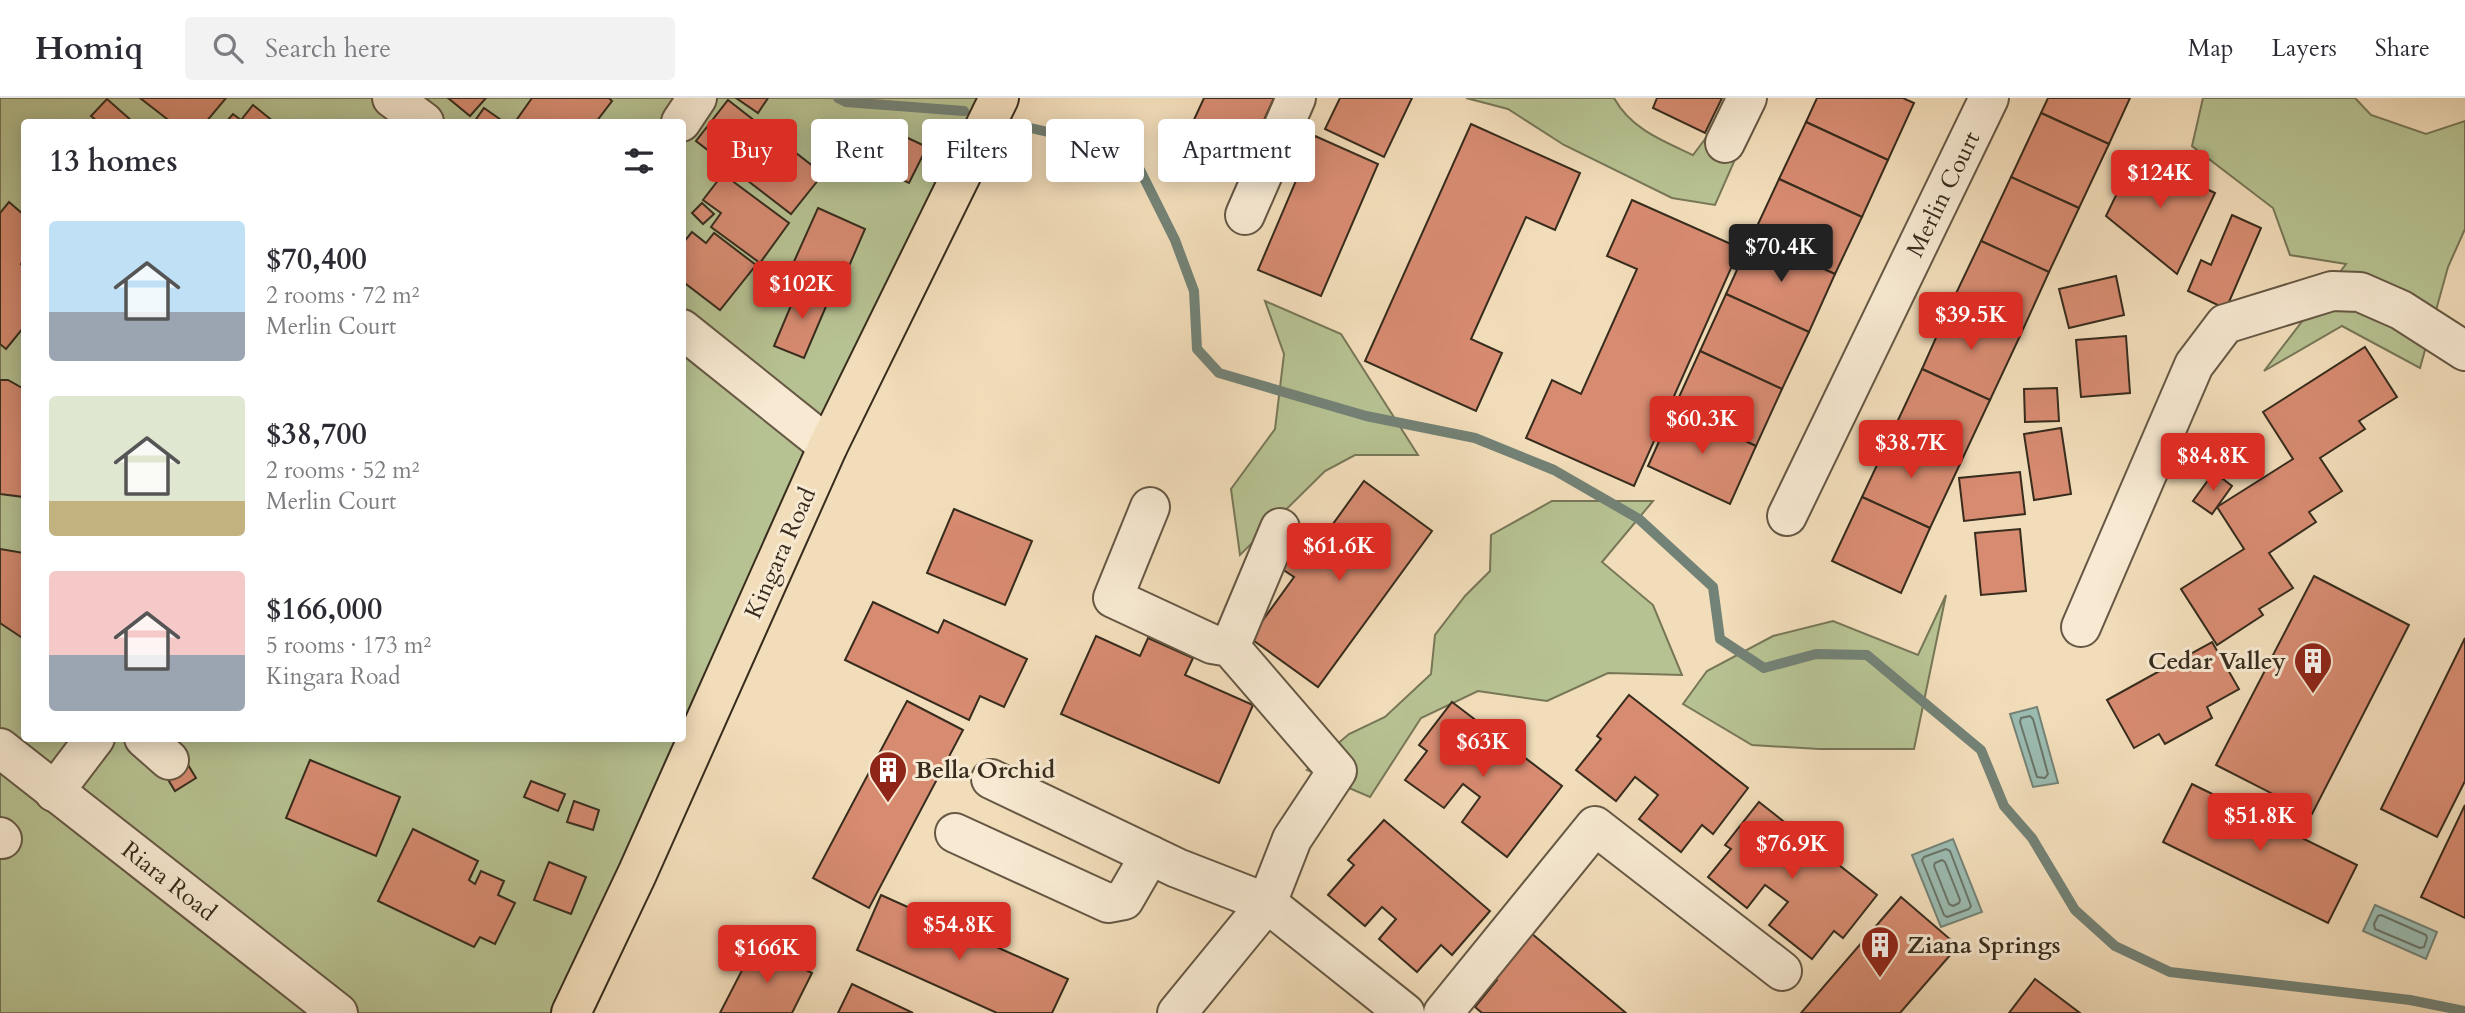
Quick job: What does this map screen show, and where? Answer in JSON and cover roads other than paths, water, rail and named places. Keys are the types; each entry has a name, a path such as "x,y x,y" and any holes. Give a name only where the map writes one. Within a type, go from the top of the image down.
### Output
{"main road":[{"name":"Kingara Road","path":"571,1013 637,874 828,446 999,98"}],"street":[{"path":"392,98 420,119"},
{"path":"683,119 697,98"},
{"path":"1245,215 1296,98"},
{"path":"1725,142 1748,98"},
{"name":"Merlin Court","path":"1787,516 1989,98"},
{"path":"2081,627 2194,365 2225,324 2332,291 2360,292 2401,310 2465,351"},
{"path":"686,331 828,446"},
{"path":"1150,507 1113,598 1212,644 1230,647 1338,771 1292,839 1267,903 1177,1013"},
{"path":"1230,647 1280,528"},
{"path":"54,792 92,742"},
{"name":"Riara Road","path":"0,748 336,1012"},
{"path":"991,779 1150,855 1267,903 1405,1013"},
{"path":"1443,1013 1595,826 1782,971"},
{"path":"954,833 1108,903 1124,900 1150,855"}],"water":[{"path":"2037,707 2058,783 2033,787 2010,714"},
{"path":"1953,839 1982,912 1941,927 1912,855"},
{"path":"2375,905 2437,932 2426,959 2363,931"}],"waterway":[{"path":"838,98 846,102 964,111"},
{"path":"1032,128 1087,141 1140,170 1175,240 1194,291 1197,349 1219,373 1366,416 1475,438 1554,470 1639,519 1713,587 1720,639 1764,668 1816,654 1867,655 1981,750 2004,806 2032,838 2075,910 2115,946 2170,972 2410,1000 2465,1011"}],"place":[{"name":"Cedar Valley","path":"2313,695"},
{"name":"Bella Orchid","path":"888,804"},
{"name":"Ziana Springs","path":"1880,979"}]}
